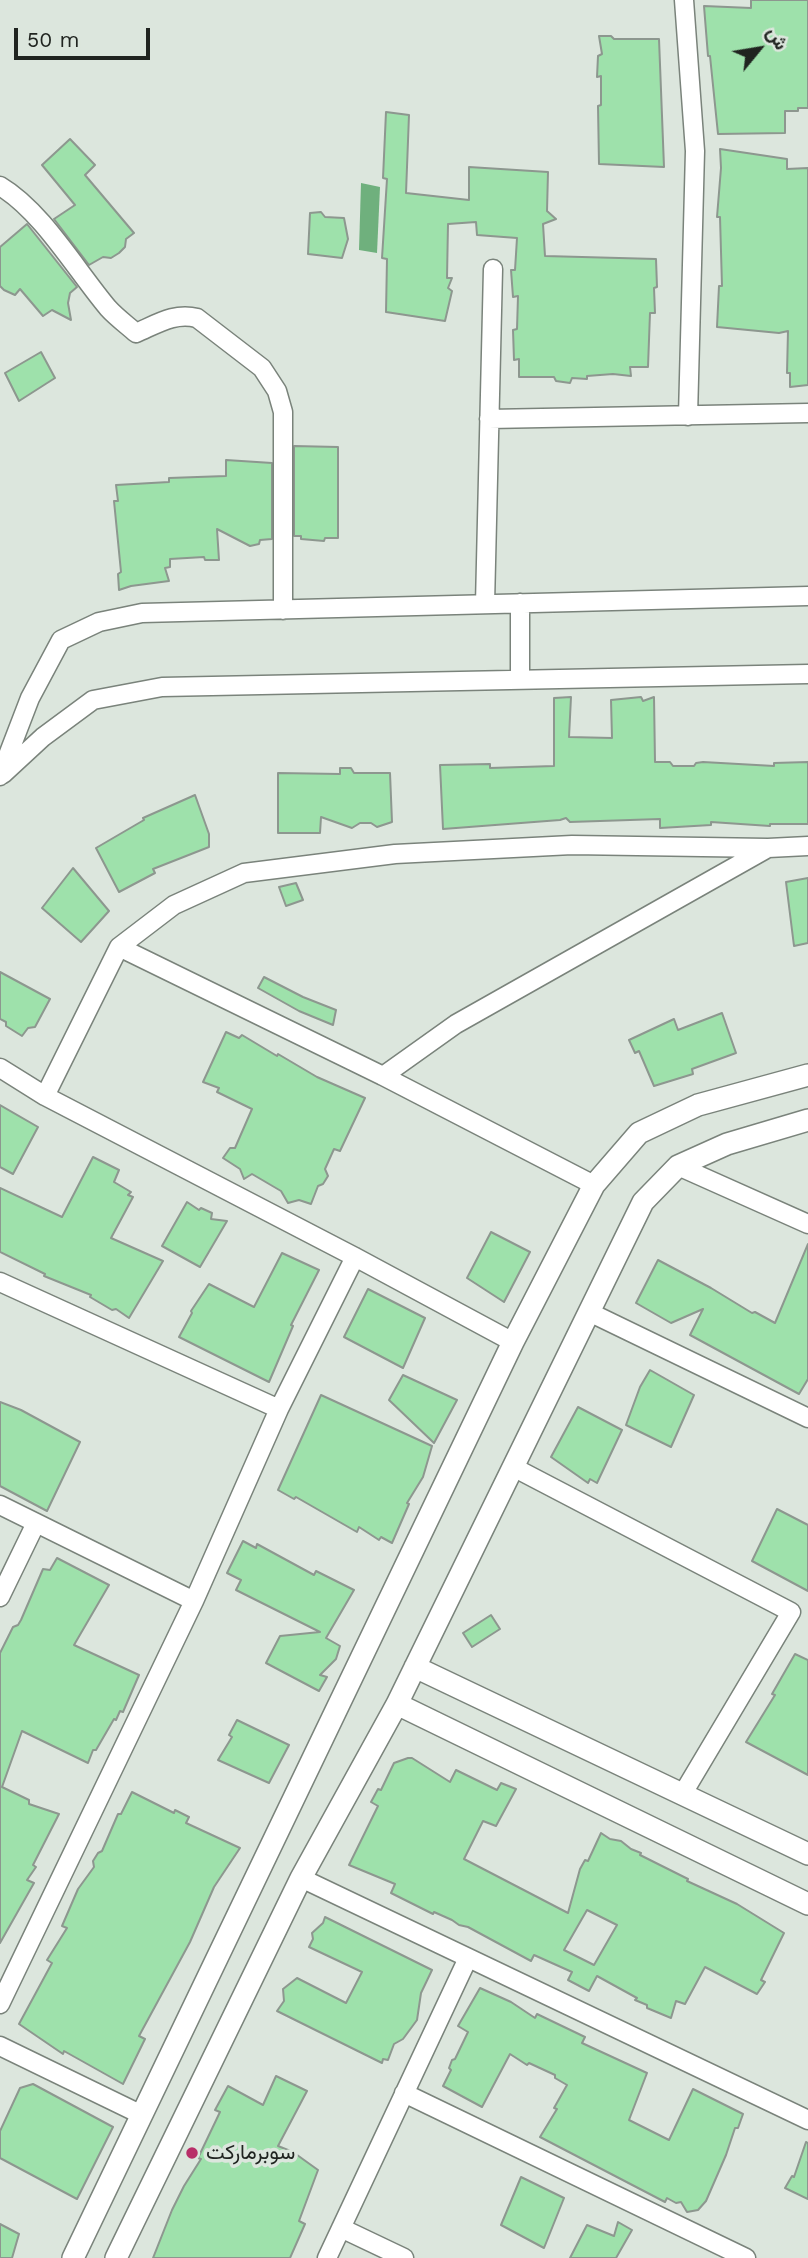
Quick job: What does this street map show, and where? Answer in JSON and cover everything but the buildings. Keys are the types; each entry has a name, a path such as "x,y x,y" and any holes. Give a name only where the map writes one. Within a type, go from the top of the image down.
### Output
{"street":[{"path":"684,0 695,152 688,416"},
{"path":"0,187 14,195 51,235 110,311 136,332 173,317 185,315 197,318 262,368 277,391 284,412 284,610"},
{"path":"485,604 493,269"},
{"path":"489,419 808,413"},
{"path":"0,776 30,698 61,640 99,622 142,613 808,596"},
{"path":"520,603 520,680"},
{"path":"0,776 43,737 93,700 162,687 808,674"},
{"path":"45,1096 119,947 174,905 244,873 395,854 572,845 768,848 808,846"},
{"path":"383,1076 456,1024 768,848"},
{"path":"119,947 383,1076 594,1185"},
{"path":"0,1068 45,1096 513,1342"},
{"path":"73,2258 513,1342 594,1185 639,1133 698,1105 808,1075"},
{"path":"116,2258 301,1878 397,1704 643,1202 678,1166 727,1144 808,1120"},
{"path":"678,1166 808,1224"},
{"path":"0,2004 194,1601 279,1409 355,1257"},
{"path":"0,1282 279,1409"},
{"path":"589,1312 808,1418"},
{"path":"513,1467 790,1612 682,1794"},
{"path":"0,1505 194,1601"},
{"path":"0,1597 36,1523"},
{"path":"415,1667 808,1854"},
{"path":"397,1704 808,1904"},
{"path":"301,1878 808,2120"},
{"path":"327,2258 468,1958"},
{"path":"0,2046 142,2115"},
{"path":"404,2093 746,2258"},
{"path":"341,2228 404,2258"}],"shaded area":[{"path":"361,183 380,187 377,253 359,250"}],"place":[{"name":"سوبرماركت","path":"192,2153"}]}
